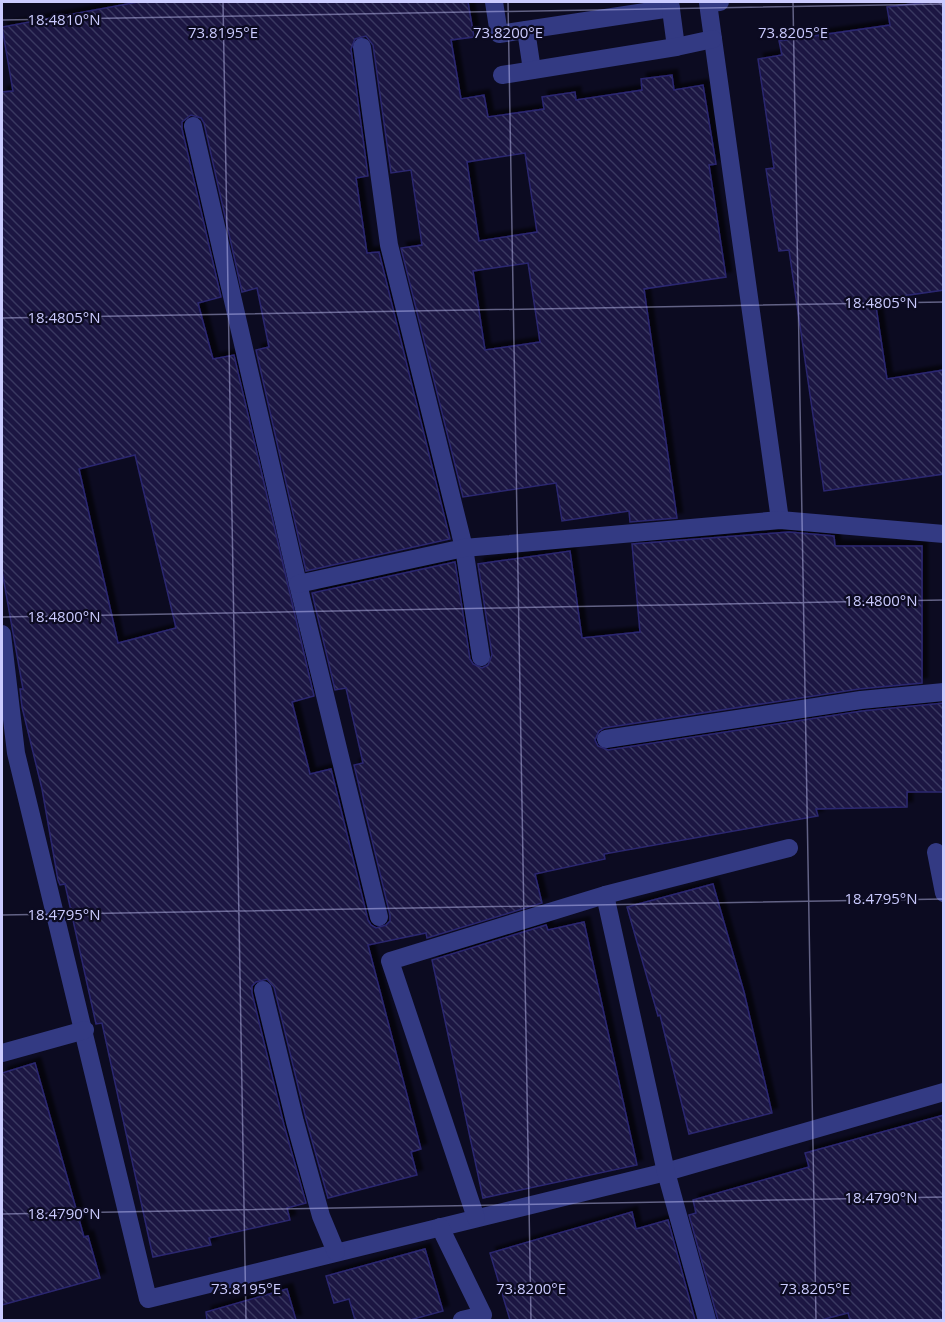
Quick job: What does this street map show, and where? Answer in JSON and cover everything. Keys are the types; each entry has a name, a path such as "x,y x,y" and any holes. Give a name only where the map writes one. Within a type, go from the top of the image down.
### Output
{"street":[{"path":"494,2 499,34 671,5 675,47"},
{"path":"720,2 708,3 780,520"},
{"path":"526,30 532,70"},
{"path":"502,75 713,39"},
{"path":"362,47 389,245 465,548 481,657"},
{"path":"193,126 298,584 379,917"},
{"path":"298,584 465,548 780,520 944,534"},
{"path":"2,634 9,756 85,1030 148,1299 666,1172 944,1092"},
{"path":"606,739 861,700 944,692"},
{"path":"476,1218 390,961 605,895 789,848"},
{"path":"936,852 944,893"},
{"path":"605,895 666,1172 707,1320"},
{"path":"263,990 295,1122 321,1216 336,1252"},
{"path":"2,1053 85,1030"},
{"path":"440,1227 484,1318 462,1320"}],"building":[{"path":"138,2 468,2 474,37 451,40 461,99 484,95 488,117 544,109 542,97 575,92 576,100 642,90 641,79 672,75 674,90 703,85 716,164 709,165 726,277 644,289 677,518 630,522 629,511 562,521 556,483 463,497 401,248 422,245 411,170 391,173 373,45 366,36 355,39 351,49 368,176 356,178 367,253 379,252 450,539 306,571 256,350 269,347 257,288 242,292 204,123 201,118 191,115 182,122 221,297 198,303 213,359 234,355 314,696 292,702 310,774 331,769 371,925 376,928 386,925 390,921 390,915 354,765 363,763 346,688 335,690 312,593 455,562 470,659 473,664 482,668 488,665 492,655 478,564 570,551 582,638 640,632 632,544 789,532 834,536 835,546 922,546 922,683 859,689 604,728 599,731 595,740 598,746 608,750 862,711 944,703 944,792 907,792 907,807 816,809 818,816 604,854 605,859 535,874 542,903 427,938 426,933 368,945 421,1149 411,1152 417,1175 328,1198 274,987 267,979 256,982 252,986 252,993 284,1125 306,1203 287,1208 290,1220 209,1238 211,1245 153,1257 102,1023 96,1024 65,884 60,885 58,880 42,789 22,707 20,689 23,689 2,571 2,92 13,91 2,27","holes":["525,153 537,232 479,241 467,162","528,263 540,342 485,350 473,271","135,455 176,628 118,643 79,469"]},
{"path":"944,2 944,290 875,300 887,379 944,370 944,474 824,491 789,250 779,251 766,169 774,168 758,59 782,55 779,41 890,25 887,7"},
{"path":"713,884 744,992 772,1113 689,1134 660,1015 658,1016 627,907"},
{"path":"584,922 637,1165 483,1198 432,960 546,925 548,930"},
{"path":"35,1063 84,1237 88,1236 100,1278 2,1305 2,1073"},
{"path":"944,1115 944,1320 850,1320 848,1313 821,1320 718,1320 689,1215 696,1213 693,1200 809,1167 805,1153"},
{"path":"632,1212 636,1229 668,1220 695,1320 510,1320 490,1253"},
{"path":"425,1249 443,1311 410,1320 355,1320 349,1299 334,1303 326,1276"},
{"path":"287,1289 296,1320 207,1320 206,1312"}]}
